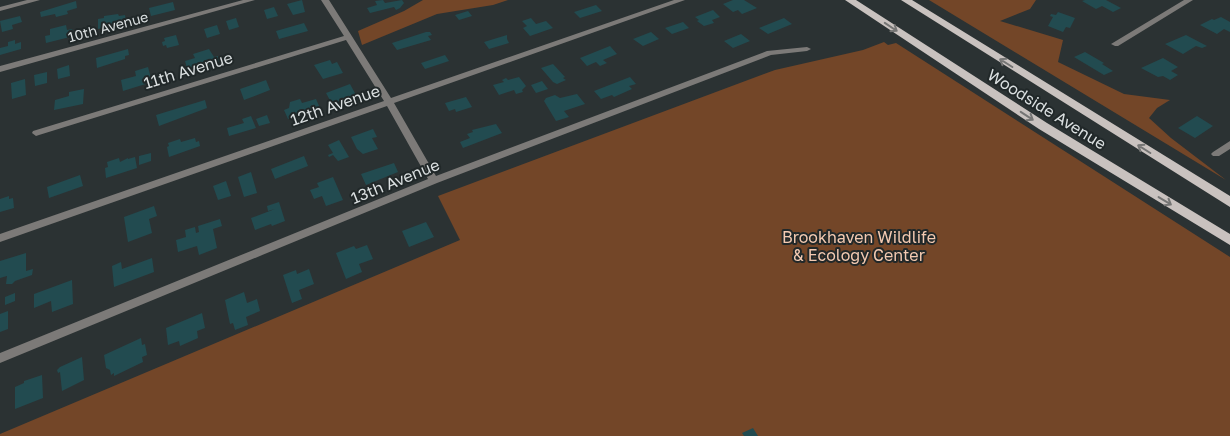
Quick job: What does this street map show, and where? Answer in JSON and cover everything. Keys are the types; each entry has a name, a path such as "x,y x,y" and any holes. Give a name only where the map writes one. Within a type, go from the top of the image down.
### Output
{"main road":[{"name":"Woodside Avenue","path":"850,0 1044,126 1230,240"},
{"name":"Woodside Avenue","path":"906,0 1230,202"}],"street":[{"path":"0,9 36,0"},
{"name":"10th Avenue","path":"0,69 251,0"},
{"path":"325,0 389,102 434,181"},
{"name":"12th Avenue","path":"0,238 681,0"},
{"path":"1115,44 1189,0"},
{"name":"11th Avenue","path":"36,132 349,37"},
{"name":"13th Avenue","path":"0,358 434,181 770,53 807,49"},
{"path":"1216,154 1230,144"}],"green space":[{"path":"423,0 508,0 493,5 437,14 362,45 358,31 404,11"},
{"path":"929,0 1036,0 1030,9 1000,21 1063,40 1058,62 1124,94 1170,100 1157,108 1149,118 1171,138 1226,180"},
{"name":"Brookhaven Wildlife & Ecology Center","path":"884,42 888,45 896,43 1230,257 1230,436 0,436 0,434 460,240 438,196 775,70 863,50"}],"building":[{"path":"302,0 305,12 293,15 287,4"},
{"path":"383,0 385,3 402,0 404,3 396,10 394,7 370,13 367,8 377,5 375,1"},
{"path":"733,0 744,0 757,8 742,14 738,10 733,12 723,4"},
{"path":"1106,0 1121,8 1113,12 1102,6 1096,9 1082,1"},
{"path":"76,1 77,8 67,11 68,14 56,17 55,14 41,17 40,12"},
{"path":"173,2 175,10 151,16 149,8"},
{"path":"596,5 602,11 580,18 574,12"},
{"path":"274,7 278,16 267,19 264,10"},
{"path":"713,10 720,17 712,20 714,23 704,26 697,21 699,20 695,17"},
{"path":"468,11 472,16 459,20 455,15"},
{"path":"1058,12 1075,18 1070,28 1066,27 1063,32 1048,26 1053,17 1050,16 1051,14 1056,15"},
{"path":"118,14 119,16 125,15 126,22 98,29 98,19"},
{"path":"20,16 22,22 12,25 13,29 2,32 0,21"},
{"path":"1221,17 1230,22 1230,32 1224,29 1217,34 1200,25 1212,19"},
{"path":"236,18 239,27 229,30 226,21"},
{"path":"531,18 536,24 546,21 553,28 530,36 523,28 527,26 522,21"},
{"path":"784,18 792,24 768,34 759,28"},
{"path":"683,22 689,28 672,34 665,28"},
{"path":"304,23 308,31 279,39 276,31"},
{"path":"66,25 67,30 72,29 74,36 46,43 45,36 50,35 50,29"},
{"path":"217,25 220,34 207,38 204,29"},
{"path":"430,32 432,35 428,36 431,40 397,50 392,43"},
{"path":"651,32 659,39 643,46 633,39"},
{"path":"741,34 750,41 733,48 724,41"},
{"path":"176,35 179,45 167,48 166,45 163,46 164,38"},
{"path":"507,35 509,43 489,49 484,42"},
{"path":"1186,35 1207,46 1202,48 1196,46 1183,54 1165,44"},
{"path":"15,40 15,44 21,42 21,49 0,55 0,48 8,46 8,42"},
{"path":"610,46 617,54 603,60 607,63 600,66 596,62 587,66 580,58"},
{"path":"128,49 129,55 125,56 125,59 97,68 96,58"},
{"path":"209,49 214,57 218,56 220,62 188,72 185,61 195,58 193,54"},
{"path":"1085,52 1104,63 1102,64 1113,71 1104,75 1074,57"},
{"path":"445,55 449,61 425,69 421,63"},
{"path":"1163,58 1178,67 1171,71 1178,75 1170,80 1163,76 1158,77 1141,68"},
{"path":"330,60 332,64 337,62 343,73 323,79 314,65"},
{"path":"553,64 566,80 557,84 541,68"},
{"path":"69,65 70,76 58,79 57,69"},
{"path":"148,67 152,82 123,91 121,80 136,76 135,71"},
{"path":"47,72 47,83 35,86 34,75"},
{"path":"519,77 526,86 522,90 523,92 516,94 514,90 499,95 493,85 504,82 502,80 506,78 508,80"},
{"path":"630,77 636,84 629,86 632,89 614,97 612,95 601,99 594,91"},
{"path":"25,79 26,95 12,99 11,83"},
{"path":"266,80 270,90 244,100 240,89"},
{"path":"542,81 548,89 536,93 531,85"},
{"path":"350,84 356,95 332,104 326,93"},
{"path":"84,89 83,104 54,110 55,100 69,96 69,92"},
{"path":"577,94 585,104 564,111 569,117 556,121 544,101 546,98 555,95 560,98"},
{"path":"466,97 472,107 456,112 455,109 449,111 445,103"},
{"path":"300,99 302,103 316,99 320,108 288,119 284,110 289,108 290,102"},
{"path":"205,100 207,108 159,126 156,115"},
{"path":"267,115 270,123 259,126 256,119"},
{"path":"251,116 256,128 229,136 227,128 244,123 242,119"},
{"path":"1197,116 1213,126 1195,138 1178,128"},
{"path":"496,124 502,133 463,148 460,142 470,138 467,134 473,132 472,130"},
{"path":"373,129 377,137 372,138 378,149 363,154 357,149 351,137"},
{"path":"195,138 196,142 199,141 200,146 169,157 168,143 180,139 181,142"},
{"path":"339,140 349,157 338,161 333,155 329,157 328,155 333,153 328,145"},
{"path":"151,153 151,161 139,165 139,156"},
{"path":"304,156 308,166 275,179 271,169"},
{"path":"135,157 137,168 106,178 105,168 108,167 107,162 119,158 120,162"},
{"path":"394,163 398,172 366,185 361,174"},
{"path":"251,172 257,193 244,197 238,177"},
{"path":"80,175 83,186 49,198 47,187"},
{"path":"333,177 343,200 326,206 322,196 314,199 310,190 319,187 317,183"},
{"path":"226,181 231,196 218,200 213,186"},
{"path":"9,196 9,199 13,198 14,208 0,212 0,199"},
{"path":"279,202 285,221 255,230 251,218 275,209 268,211 267,206"},
{"path":"154,206 157,216 149,219 152,233 128,242 124,217"},
{"path":"220,219 222,226 213,229 217,248 199,255 197,246 178,252 176,240 186,237 185,230 195,227 196,233 199,232 198,226"},
{"path":"426,222 434,237 409,247 402,231"},
{"path":"367,245 373,259 359,264 362,272 346,279 336,253 354,246 356,249"},
{"path":"26,253 26,271 33,269 32,275 15,281 12,284 6,284 7,276 0,278 0,261"},
{"path":"152,258 154,272 114,287 112,266 121,262 122,269"},
{"path":"309,269 314,284 299,290 302,299 292,303 283,275 296,270 297,274"},
{"path":"72,280 73,304 52,312 51,301 34,308 34,294"},
{"path":"244,292 247,303 257,299 260,311 246,317 248,325 235,330 233,323 230,324 225,300"},
{"path":"15,293 15,301 5,305 5,297"},
{"path":"8,311 8,329 0,332 0,314"},
{"path":"202,313 205,328 197,331 198,338 180,346 179,341 168,345 166,328"},
{"path":"141,338 142,345 145,344 147,355 142,357 143,362 114,376 114,373 111,375 110,370 106,368 104,355"},
{"path":"82,357 84,380 62,391 60,372 58,373 57,370"},
{"path":"42,375 43,398 15,409 15,387 24,383 24,381"},
{"path":"753,428 758,436 744,436 742,433"}]}
